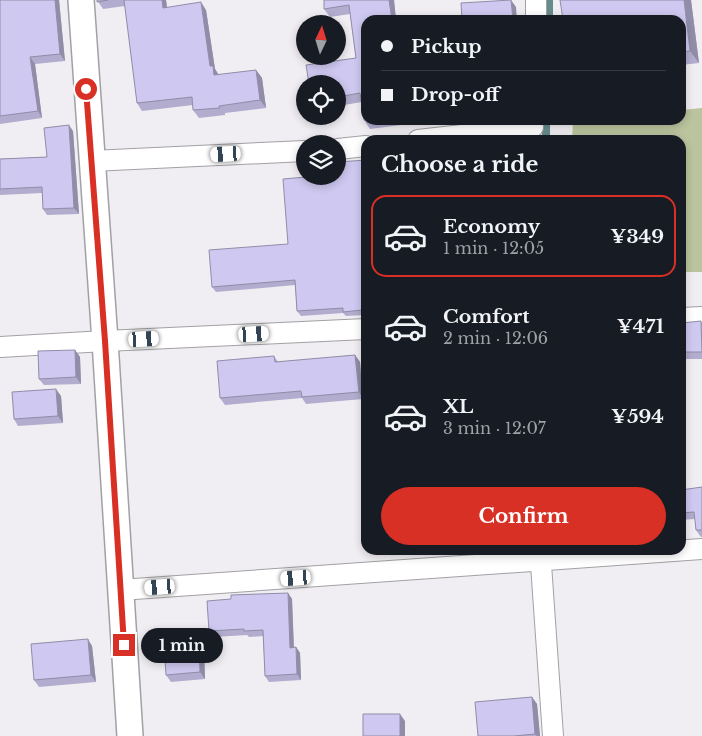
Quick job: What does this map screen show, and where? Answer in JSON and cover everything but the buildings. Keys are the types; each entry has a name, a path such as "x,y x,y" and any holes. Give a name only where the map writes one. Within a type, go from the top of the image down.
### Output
{"street":[{"path":"80,0 105,341 130,736"},
{"path":"536,0 536,15"},
{"path":"470,135 532,129"},
{"path":"346,148 361,147"},
{"path":"91,161 296,151"},
{"path":"686,318 702,317"},
{"path":"0,348 105,341 361,329"},
{"path":"686,550 702,549"},
{"path":"120,590 563,555"},
{"path":"540,556 553,736"}],"green space":[{"path":"702,108 702,272 686,272 686,135 572,135 573,125 686,125 686,110"}],"waterway":[{"path":"549,0 549,15"},
{"path":"546,125 546,135"}],"route":[{"path":"86,89 105,341 124,645"}]}
